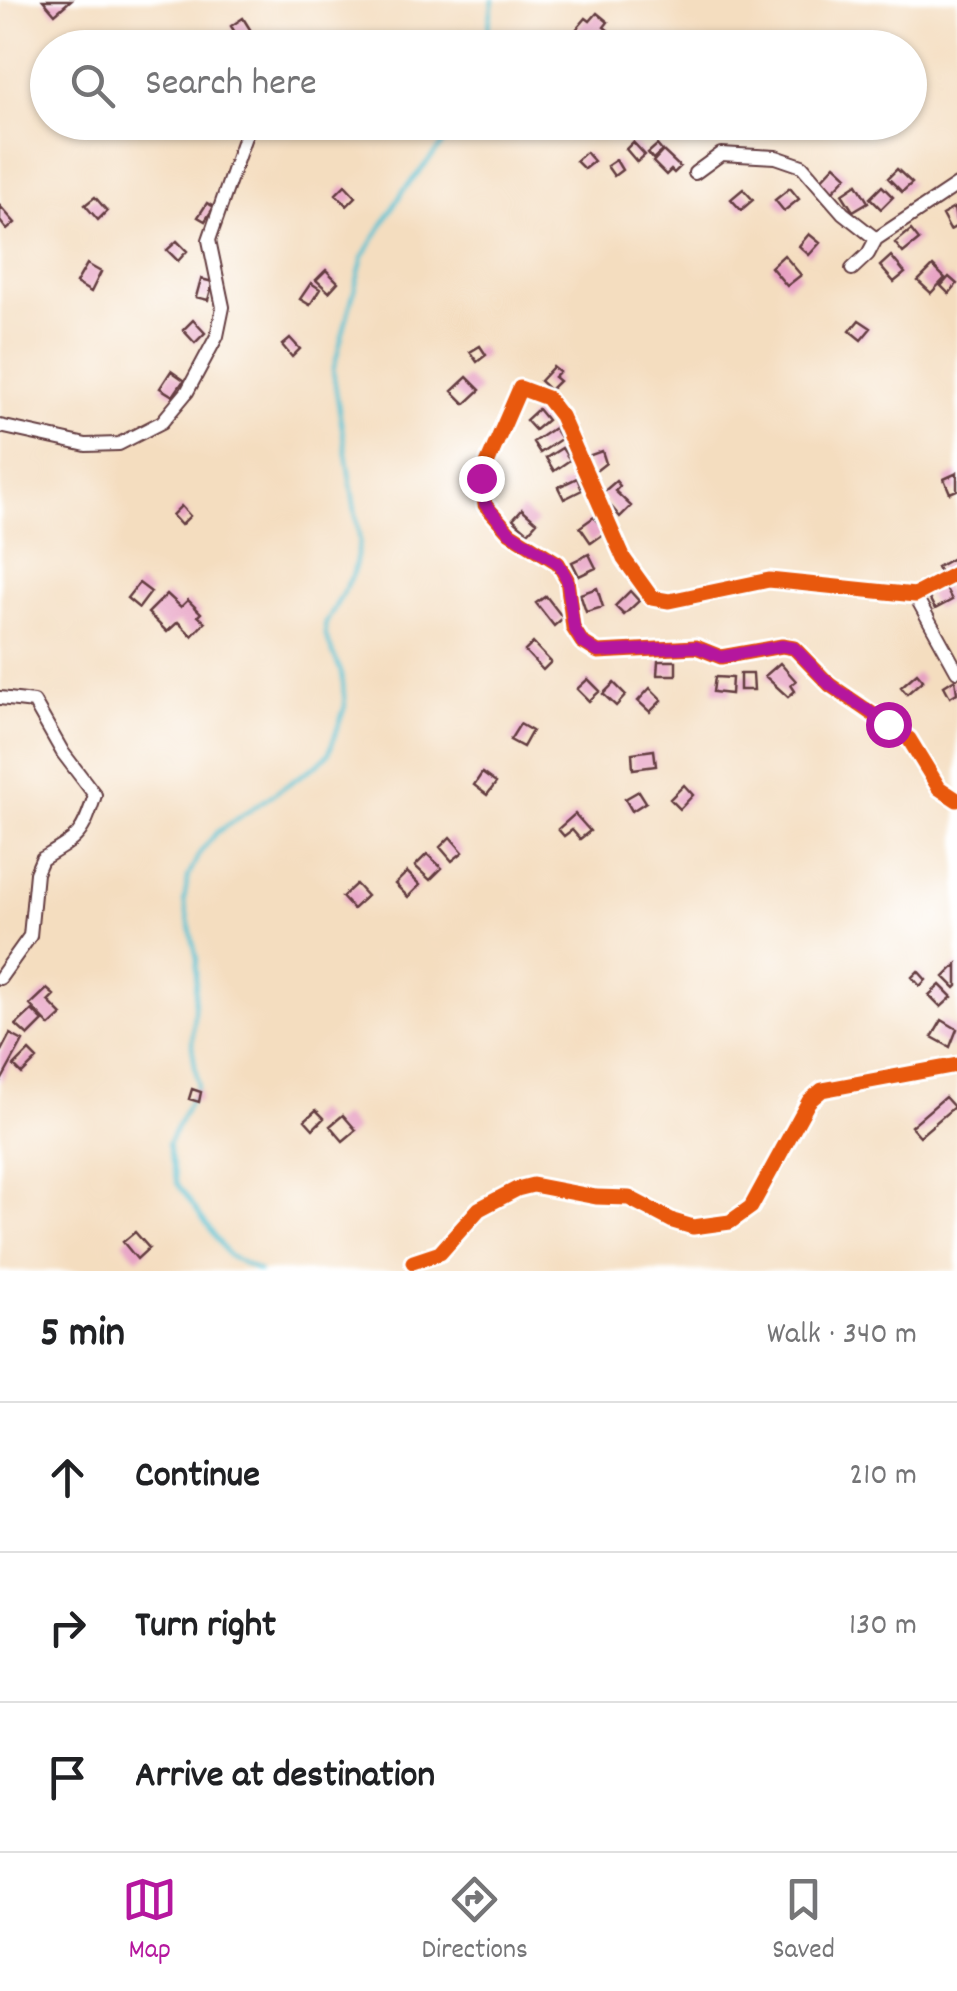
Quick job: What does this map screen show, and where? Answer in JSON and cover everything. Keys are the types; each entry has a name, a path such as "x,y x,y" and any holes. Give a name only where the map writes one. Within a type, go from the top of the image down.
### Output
{"street":[{"path":"0,426 86,445 119,444 162,422 188,392 217,336 223,307 209,240 244,140"},
{"path":"695,173 721,154 776,158 802,166 843,213 876,239"},
{"path":"852,269 868,254 876,239 957,185"},
{"path":"957,572 916,595 769,580 669,602 652,598 624,559 562,416 548,398 520,388 481,478 485,504 510,533 558,563 567,579 574,628 582,642 598,652 696,647 721,657 782,646 794,648 830,685 909,739 939,788 957,800"},
{"path":"916,595 957,671"},
{"path":"0,698 34,702 63,753 96,795 84,829 42,859 36,873 30,936 0,978"},
{"path":"412,1262 440,1253 479,1209 517,1189 534,1185 596,1197 629,1198 693,1227 730,1222 752,1207 809,1101 822,1090 957,1065"}],"building":[{"path":"43,0 71,0 55,14"},
{"path":"597,13 608,22 604,27 608,30 576,30 586,18 590,21"},
{"path":"243,18 250,30 233,30 231,26"},
{"path":"633,142 645,155 637,162 626,149"},
{"path":"657,145 662,151 653,159 648,153"},
{"path":"663,151 680,167 674,173 671,170 666,175 653,162"},
{"path":"586,152 594,161 584,169 576,161"},
{"path":"616,160 622,170 614,176 607,166"},
{"path":"835,165 847,176 830,194 818,183"},
{"path":"897,169 912,183 902,192 888,178"},
{"path":"857,184 868,202 853,211 842,194"},
{"path":"345,185 356,197 347,206 336,194"},
{"path":"882,186 893,197 881,209 870,198"},
{"path":"790,188 799,199 784,211 775,200"},
{"path":"743,189 753,200 741,210 731,199"},
{"path":"95,197 107,211 98,220 85,205"},
{"path":"207,203 214,207 205,221 198,217"},
{"path":"0,206 15,223 7,230 0,221"},
{"path":"954,208 957,226 950,230 942,215"},
{"path":"911,230 919,240 903,253 895,243"},
{"path":"809,234 820,243 809,255 799,246"},
{"path":"177,241 187,251 178,261 167,250"},
{"path":"784,255 801,275 787,286 771,267"},
{"path":"891,256 905,273 894,282 880,266"},
{"path":"87,264 101,272 91,292 76,283"},
{"path":"933,266 945,278 931,293 918,281"},
{"path":"326,270 338,282 329,292 316,280"},
{"path":"949,277 957,284 949,294 941,286"},
{"path":"201,279 213,282 208,300 196,297"},
{"path":"311,283 320,289 310,305 300,299"},
{"path":"193,320 205,333 195,343 183,330"},
{"path":"859,320 871,328 861,340 850,331"},
{"path":"290,338 300,349 292,357 282,345"},
{"path":"480,346 486,355 477,362 470,352"},
{"path":"553,367 559,372 554,377 559,381 550,390 540,381"},
{"path":"171,371 184,380 173,396 160,388"},
{"path":"467,377 480,390 465,404 452,391"},
{"path":"538,409 547,420 535,430 526,420"},
{"path":"554,428 561,439 540,453 533,442"},
{"path":"562,448 570,460 554,471 546,458"},
{"path":"602,451 606,463 592,474 585,457"},
{"path":"957,473 957,490 950,493 944,479"},
{"path":"577,478 582,490 564,499 558,487"},
{"path":"616,481 620,486 615,491 631,506 620,517 601,494"},
{"path":"181,506 190,516 181,525 172,515"},
{"path":"522,509 537,522 528,532 513,519"},
{"path":"594,517 605,533 591,543 580,527"},
{"path":"589,554 596,568 579,576 572,562"},
{"path":"955,557 957,564 941,574 937,567"},
{"path":"139,583 151,592 139,608 127,598"},
{"path":"944,585 952,600 935,609 927,594"},
{"path":"597,588 603,607 586,612 580,594"},
{"path":"630,591 639,601 624,615 615,606"},
{"path":"167,594 181,607 188,600 201,613 198,616 205,622 192,636 178,622 167,632 148,613"},
{"path":"546,596 563,618 554,626 536,603"},
{"path":"533,643 551,662 543,670 525,651"},
{"path":"658,661 676,661 676,675 657,675"},
{"path":"780,663 796,681 791,685 795,691 788,697 765,676"},
{"path":"917,673 923,680 907,694 901,687"},
{"path":"740,674 753,674 754,690 740,690"},
{"path":"715,677 732,678 731,694 713,692"},
{"path":"588,679 600,691 589,701 577,689"},
{"path":"955,679 957,693 950,697 944,686"},
{"path":"614,683 626,695 616,706 603,694"},
{"path":"650,688 662,700 650,712 638,701"},
{"path":"520,724 532,731 523,747 510,740"},
{"path":"654,750 656,766 633,769 632,753"},
{"path":"482,773 496,783 487,795 474,785"},
{"path":"684,785 693,795 680,809 670,799"},
{"path":"639,791 646,802 632,811 625,799"},
{"path":"575,814 590,831 580,839 572,830 564,836 558,829"},
{"path":"450,837 463,852 452,861 440,847"},
{"path":"427,854 442,868 430,880 415,866"},
{"path":"407,872 420,885 408,897 395,884"},
{"path":"356,884 367,896 353,909 342,897"},
{"path":"957,964 957,986 955,988 944,977"},
{"path":"918,971 926,980 920,986 912,977"},
{"path":"940,985 952,997 941,1007 929,995"},
{"path":"47,989 54,995 48,1001 62,1015 50,1026 30,1005"},
{"path":"32,1010 43,1021 28,1036 16,1025"},
{"path":"942,1020 957,1029 950,1047 932,1037"},
{"path":"10,1034 23,1041 0,1083 0,1053"},
{"path":"29,1051 37,1059 22,1074 14,1066"},
{"path":"192,1089 201,1092 199,1102 189,1099"},
{"path":"945,1097 954,1107 920,1136 911,1126"},
{"path":"316,1110 324,1118 313,1129 305,1120"},
{"path":"343,1115 356,1130 343,1141 330,1126"},
{"path":"135,1232 149,1248 137,1259 123,1242"}],"waterway":[{"path":"488,30 493,0"},
{"path":"259,1271 229,1256 177,1183 168,1144 198,1085 192,1046 197,959 184,901 188,877 199,854 216,833 329,753 345,706 342,674 325,625 353,574 360,542 333,371 363,257 403,191 446,140"}],"cycle path":[{"path":"957,573 915,595 769,580 669,601 652,598 624,559 561,416 547,398 520,388 481,478 485,505 510,533 558,563 567,579 573,628 582,642 598,652 696,647 721,657 782,646 794,648 830,685 909,739 939,788 957,800"},
{"path":"413,1262 440,1253 479,1209 533,1185 596,1197 629,1198 693,1227 730,1222 751,1207 809,1101 822,1090 957,1065"}],"route":[{"path":"481,478 485,504 510,533 558,563 567,579 574,628 582,642 598,652 696,647 721,657 782,646 794,648 830,685 888,724"}]}
